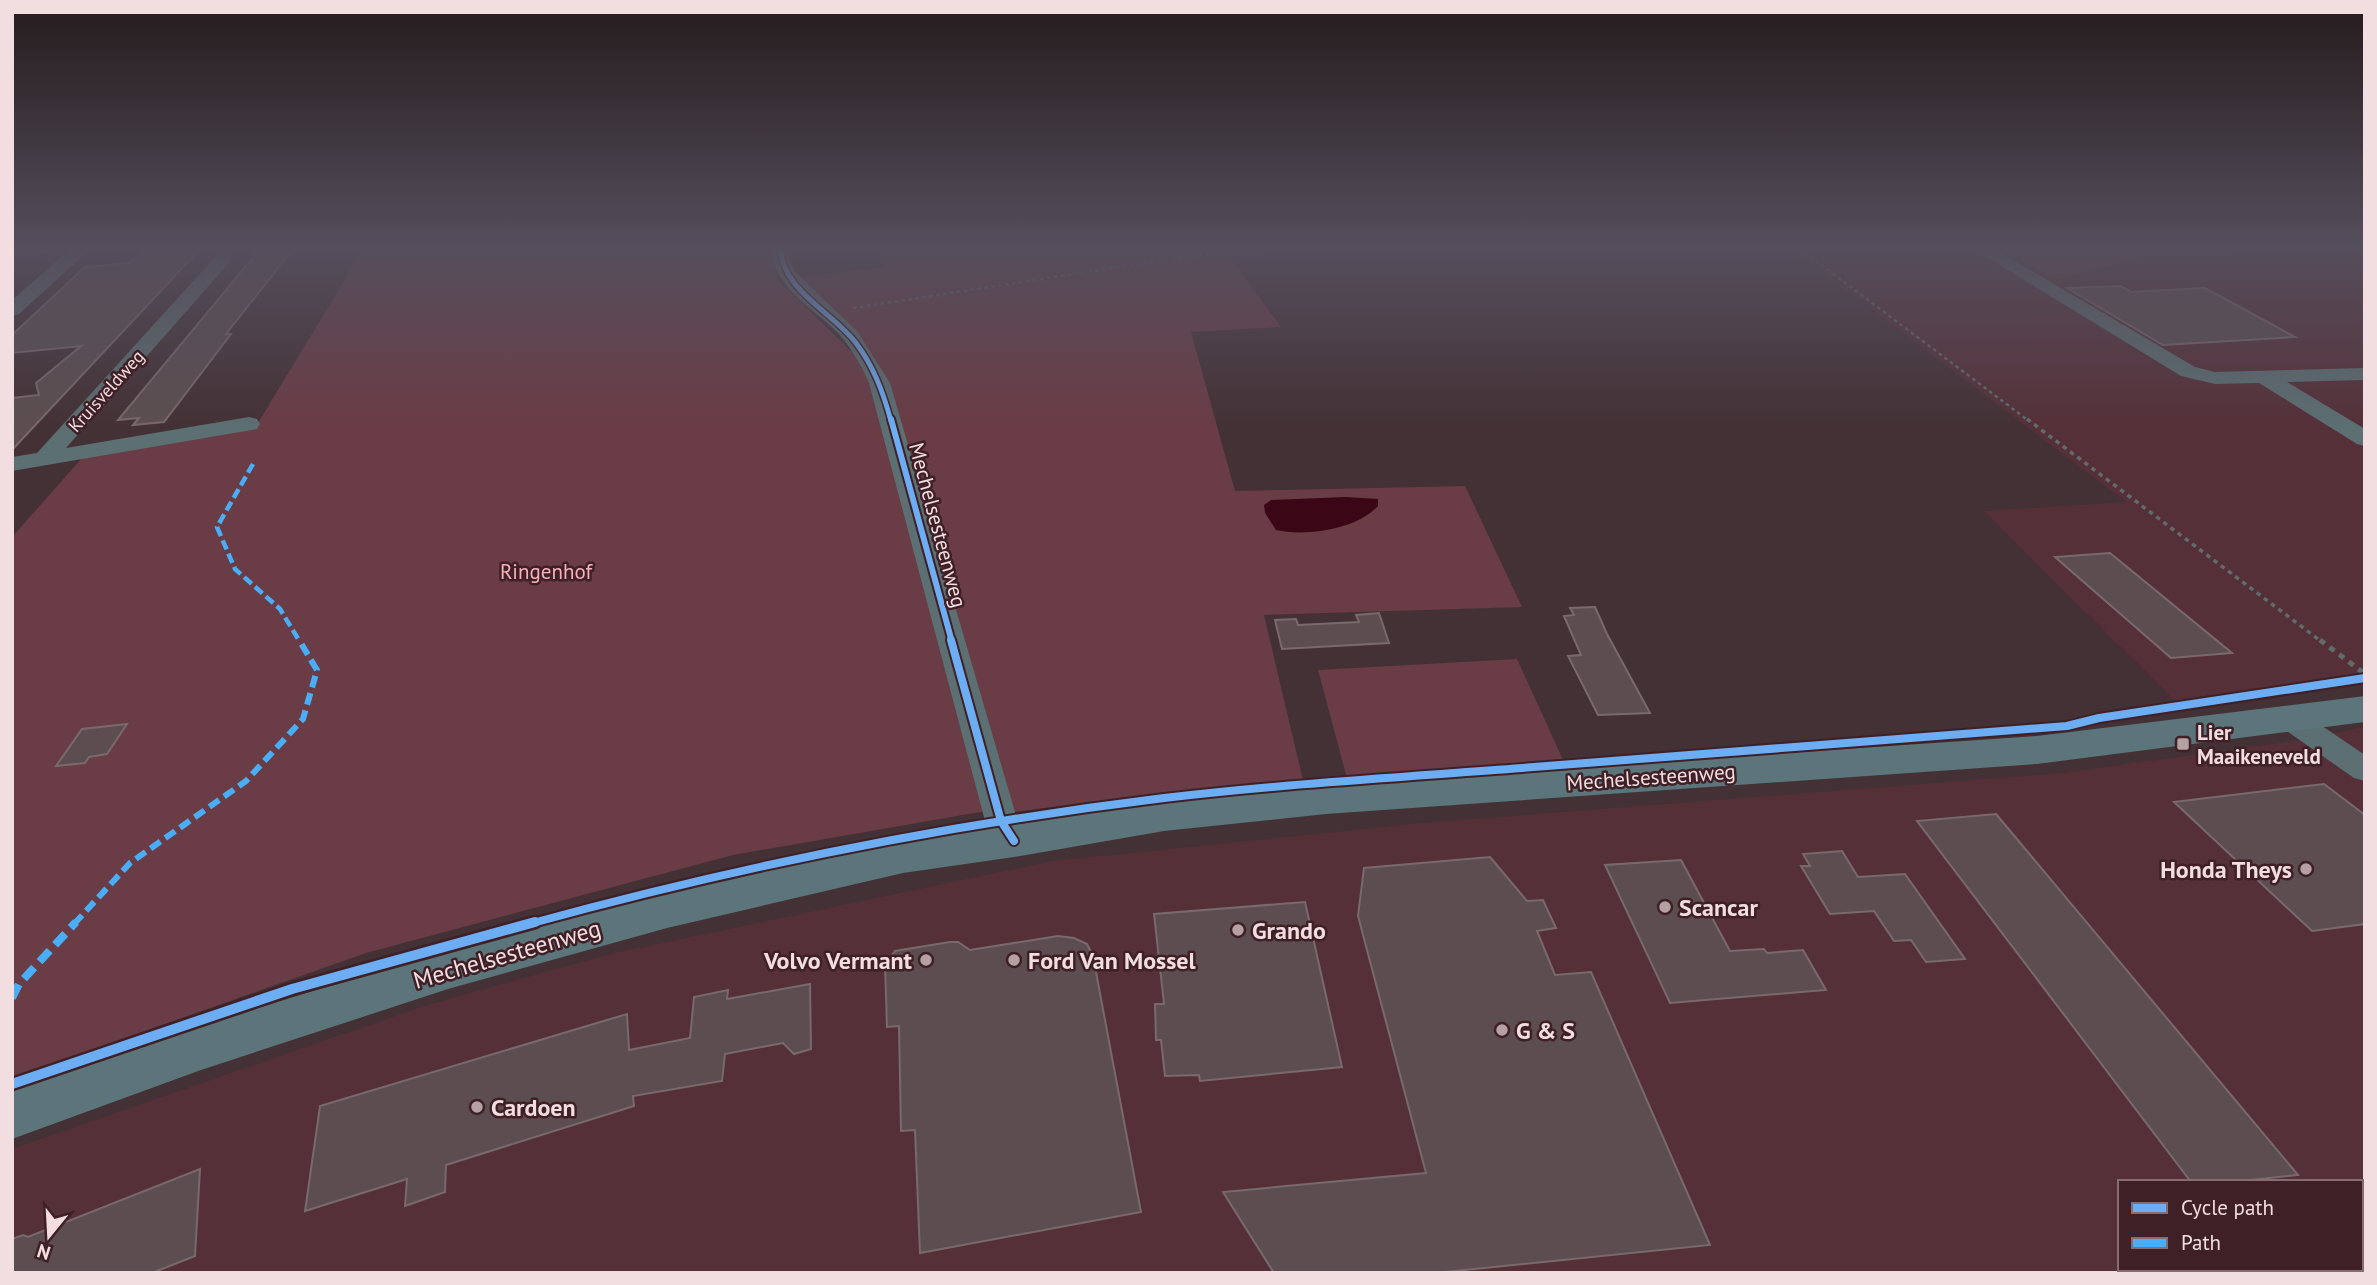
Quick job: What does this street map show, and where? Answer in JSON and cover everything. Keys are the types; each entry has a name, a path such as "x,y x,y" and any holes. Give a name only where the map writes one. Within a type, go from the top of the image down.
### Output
{"main road":[{"name":"Mechelsesteenweg","path":"12,1115 197,1049 510,952 667,910 903,856 1014,841 1164,815 1326,799 2037,750 2289,719 2361,695"}],"street":[{"name":"Kruisveldweg","path":"45,458 179,308"},
{"name":"Mechelsesteenweg","path":"823,308 848,332 875,369 883,391 1001,821 1014,841"},
{"path":"2081,308 2188,372 2215,378 2365,374"},
{"path":"2265,377 2365,439"},
{"name":"Kruisveldweg","path":"12,464 249,424"},
{"path":"2289,719 2365,770"}],"path":[{"path":"828,312 854,308"},
{"path":"1878,308 2365,676 2361,695"}],"shaded area":[{"path":"1870,308 2365,308 2365,674 2177,703 1984,511 2126,502"},
{"path":"1346,497 1378,499 1378,506 1369,514 1344,526 1316,532 1276,530 1265,513 1264,505 1271,500"},
{"path":"2365,727 2365,1182 2118,1180 2118,1271 2133,1271 2125,1273 12,1273 12,1149 424,1006 610,954 1053,861 1423,823 2063,773 2293,741"}],"green space":[{"name":"Ringenhof","path":"328,308 807,308 855,355 876,396 986,811 733,855 366,953 12,1078 12,537 83,457 255,428"},
{"path":"830,308 1267,308 1281,327 1191,332 1235,491 1465,486 1522,607 1264,615 1303,780 1160,793 1007,813 891,390 873,357"},
{"path":"1517,659 1564,762 1347,778 1318,670"}],"building":[{"path":"41,308 145,308 12,450 12,398 39,395 36,383 81,346 12,353 12,335"},
{"path":"211,308 247,308 226,334 231,334 164,422 133,425 139,418 118,420"},
{"path":"2101,308 2242,308 2295,337 2163,345"},
{"path":"2110,553 2232,653 2171,658 2055,557"},
{"path":"1595,607 1650,713 1598,715 1568,656 1581,655 1564,616 1574,615 1570,608"},
{"path":"1379,613 1389,643 1282,649 1275,620 1296,619 1298,625 1359,622 1356,615"},
{"path":"127,724 107,754 89,757 85,763 56,766 82,729"},
{"name":"Honda Theys","path":"2324,784 2365,815 2365,924 2312,931 2174,802"},
{"path":"1996,814 2298,1175 2250,1180 2189,1180 1917,821"},
{"path":"1842,851 1858,877 1905,874 1965,959 1926,962 1911,940 1894,941 1874,911 1830,914 1801,866 1810,866 1803,854"},
{"name":"G & S","path":"1490,857 1527,901 1543,900 1556,928 1537,931 1555,975 1591,972 1710,1245 1435,1273 1274,1273 1223,1192 1426,1173 1358,916 1364,868"},
{"name":"Scancar","path":"1681,860 1730,951 1764,949 1767,953 1803,950 1826,990 1670,1003 1605,865"},
{"path":"1305,902 1342,1067 1200,1081 1199,1075 1165,1076 1161,1040 1156,1040 1155,1004 1164,1004 1154,914"},
{"path":"1058,936 1074,938 1087,944 1093,956 1141,1212 920,1253 915,1130 901,1131 899,1026 887,1027 885,965 895,951 950,942 958,942 970,950"},
{"path":"810,984 811,1049 794,1054 783,1043 725,1054 722,1081 633,1096 634,1106 446,1165 445,1192 405,1206 407,1179 305,1211 320,1106 627,1014 629,1050 690,1038 694,997 728,990 727,999"},
{"path":"200,1169 195,1256 152,1273 12,1273 12,1239 23,1235 28,1237"}],"marked path":[{"path":"12,998 19,984 130,863 246,781 303,719 317,670 280,609 235,569 217,527 253,464"}],"cycle path":[{"path":"821,308 842,326 860,348 883,391 1001,821 1014,841"},
{"path":"12,1084 292,989 591,907 824,855 1001,821 1166,798 1333,782 2067,726 2099,718 2365,678"}],"place":[{"name":"Lier Maaikeneveld","path":"2183,744"},
{"name":"Honda Theys","path":"2306,869"},
{"name":"Scancar","path":"1665,907"},
{"name":"Grando","path":"1238,930"},
{"name":"Volvo Vermant","path":"926,960"},
{"name":"Ford Van Mossel","path":"1014,960"},
{"name":"G & S","path":"1502,1030"},
{"name":"Cardoen","path":"477,1107"}]}
